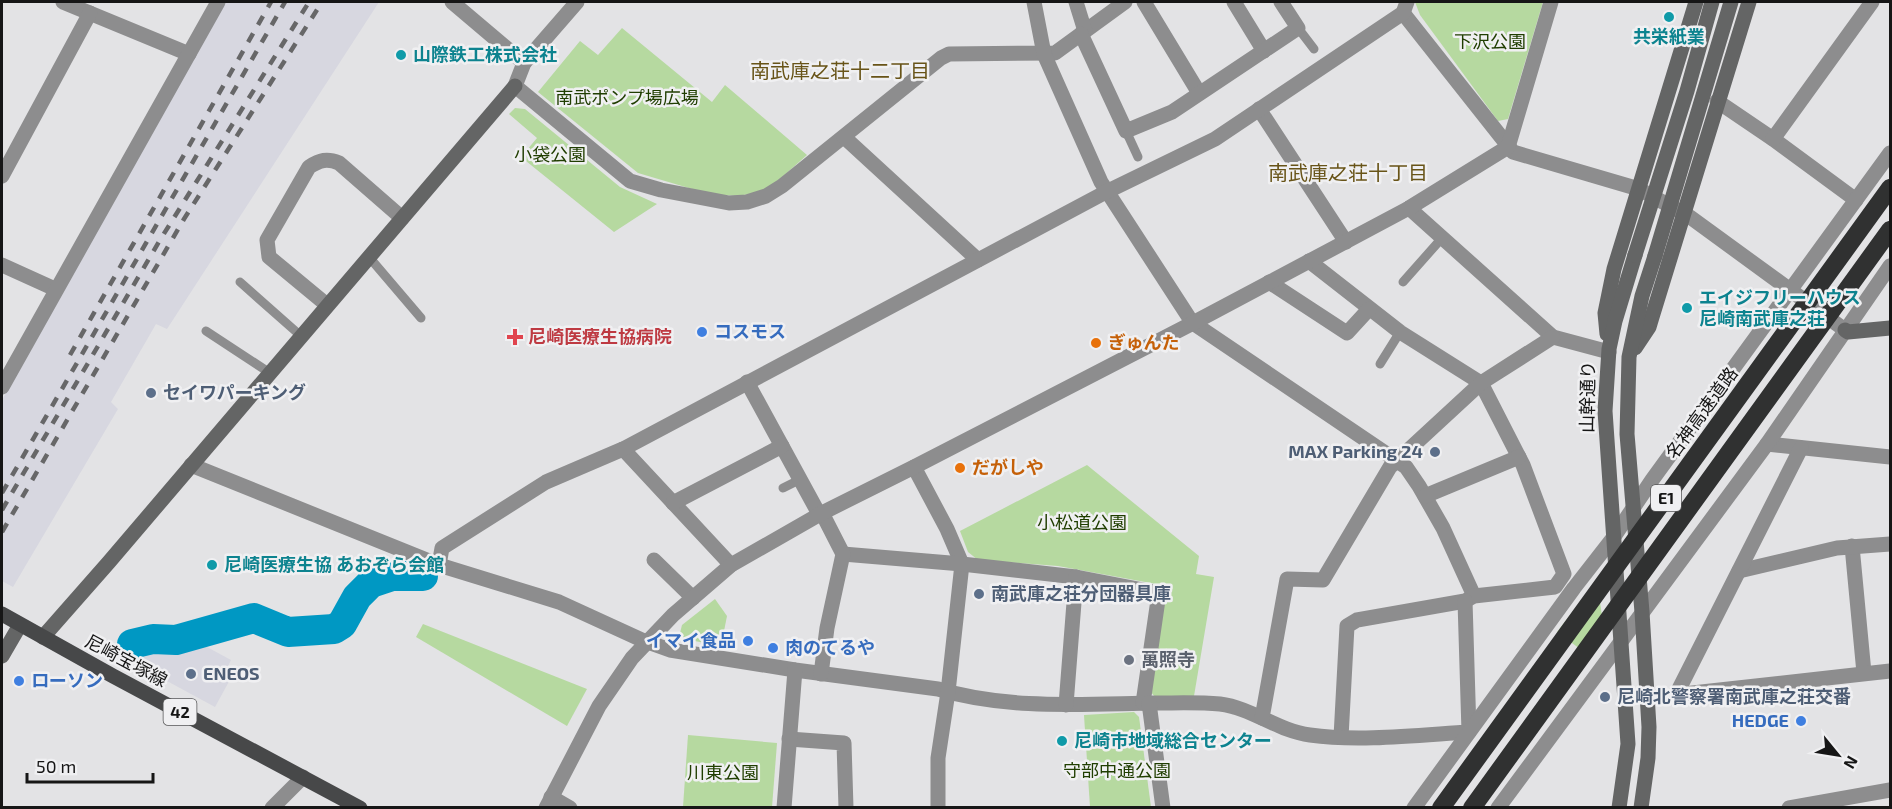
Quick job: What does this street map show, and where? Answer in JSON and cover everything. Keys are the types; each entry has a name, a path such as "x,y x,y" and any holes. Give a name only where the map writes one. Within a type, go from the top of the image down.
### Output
{"highway":[{"name":"名神高速道路","path":"1442,807 1890,188"},
{"name":"E1","path":"1472,807 1890,230"}],"main road":[{"name":"尼崎宝塚線","path":"2,614 360,807"}],"street":[{"path":"63,2 189,54"},
{"path":"2,387 218,2"},
{"path":"43,637 515,86 524,63 577,2"},
{"path":"1034,2 1044,54 1106,192 1193,323 1275,380 1398,460 1406,467 1425,496 1443,528 1470,598 1469,732"},
{"path":"1076,2 1083,33 1126,131 1172,112 1298,28 1281,2"},
{"path":"515,86 630,180 661,190 705,199 729,203 747,202 766,196 782,186 941,58 949,54 1055,53 1125,2"},
{"path":"1144,2 1199,93"},
{"path":"1234,2 1264,51"},
{"path":"570,807 548,802 605,698 632,658 673,615 731,565 821,513 1346,242 1409,208 1508,147 1551,2"},
{"path":"1409,208 1553,337 1609,350 1605,313 1614,269 1696,2"},
{"name":"山幹通り","path":"1619,807 1628,744 1605,411 1609,350 1617,314 1687,91 1712,2"},
{"path":"1641,807 1648,758 1647,698 1627,434 1629,357 1642,296 1731,2"},
{"path":"1629,357 1649,327 1749,2"},
{"path":"1773,139 1872,2"},
{"path":"460,4 524,63"},
{"path":"440,565 442,548 546,482 623,449 1106,192 1215,139 1405,7 1513,152 1639,189 1683,214 1848,332 1890,328"},
{"path":"2,176 90,13"},
{"path":"1717,101 1856,200"},
{"path":"1259,109 1346,242"},
{"path":"844,137 978,260"},
{"path":"1414,807 1613,538 1652,480 1890,153"},
{"path":"327,305 269,257 267,240 309,167 319,160 339,163 402,218"},
{"path":"1309,261 1400,332 1481,383 1519,457 1563,574 1555,587 1470,598 1357,620 1347,626 1341,737"},
{"path":"2,265 56,289"},
{"path":"1498,807 1767,444 1890,266"},
{"path":"1269,282 1347,333 1369,309"},
{"path":"1262,718 1287,579 1323,580 1383,478 1398,460 1481,383 1553,337"},
{"path":"747,382 843,554 827,628 821,674"},
{"path":"1767,444 1890,457"},
{"path":"673,502 782,446"},
{"path":"1676,695 1802,448"},
{"path":"623,449 731,565"},
{"path":"1425,496 1519,457"},
{"path":"191,465 440,565 559,602 670,650 821,674 938,689 986,700 1066,705 1146,703 1222,705 1251,713 1291,731 1311,735 1376,737 1469,732"},
{"path":"914,467 947,529 962,564 948,692 938,758 938,807"},
{"path":"1739,571 1852,546 1890,544"},
{"path":"1852,546 1864,674"},
{"path":"843,554 1076,577 1160,593 1146,703 1162,807"},
{"path":"654,561 693,598"},
{"path":"1066,705 1076,577"},
{"path":"1559,581 1574,588"},
{"path":"2,656 20,625"},
{"path":"784,807 795,670"},
{"path":"1647,698 1890,671"},
{"path":"789,739 844,743 846,807"},
{"path":"272,807 303,777"},
{"path":"1789,807 1890,790"}],"lane":[{"path":"1298,28 1314,49"},
{"path":"1126,131 1138,157"},
{"path":"1403,282 1442,238"},
{"path":"369,257 421,318"},
{"path":"240,282 301,336"},
{"path":"206,332 270,373"},
{"path":"1380,363 1400,332"},
{"path":"783,488 801,479"}],"shaded area":[{"path":"224,2 379,2 167,329 156,324 111,402 118,409 13,587 2,581 2,400"},
{"name":"ENEOS","path":"194,640 231,660 225,672 232,676 215,707 119,655 121,652 148,646 174,645"}],"green space":[{"name":"下沢公園","path":"1415,2 1543,2 1508,119 1498,121 1420,15"},
{"name":"南武ポンプ場広場","path":"622,28 712,102 725,85 807,155 763,192 737,196 709,194 638,173 538,92 580,41 598,55"},
{"name":"小袋公園","path":"515,108 525,109 620,187 657,204 614,232 521,157 537,138 509,114"},
{"name":"小松道公園","path":"1087,465 1199,556 1196,574 1214,577 1194,696 1155,697 1150,691 1167,586 1058,566 978,560 968,552 960,531"},
{"path":"1597,580 1605,638 1591,657 1557,632"},
{"path":"715,599 727,616 721,646 684,639 680,633 682,625"},
{"path":"423,624 587,689 567,726 416,637"},
{"name":"守部中通公園","path":"1134,712 1139,717 1151,807 1090,807 1084,715"},
{"name":"川東公園","path":"688,735 777,743 772,807 683,807"}],"waterway":[{"path":"132,644 153,639 176,640 254,618 288,632 334,629 342,624 357,597 371,583 392,576 423,576"}],"railway":[{"path":"70,355 271,2"},
{"path":"2,493 285,2"},
{"path":"2,510 160,240 309,2"},
{"path":"2,532 184,219 322,2"}],"place":[{"name":"共栄紙業","path":"1669,17"},
{"name":"山際鉄工株式会社","path":"401,55"},
{"name":"エイジフリーハウス 尼崎南武庫之荘","path":"1687,308"},
{"name":"コスモス","path":"702,332"},
{"name":"尼崎医療生協病院","path":"515,337"},
{"name":"ぎゅんた","path":"1096,343"},
{"name":"セイワパーキング","path":"151,393"},
{"name":"MAX Parking 24","path":"1435,452"},
{"name":"だがしや","path":"960,468"},
{"name":"尼崎医療生協 あおぞら会館","path":"212,565"},
{"name":"南武庫之荘分団器具庫","path":"979,594"},
{"name":"イマイ食品","path":"748,641"},
{"name":"肉のてるや","path":"773,648"},
{"name":"萬照寺","path":"1129,660"},
{"name":"ENEOS","path":"191,674"},
{"name":"ローソン","path":"19,681"},
{"name":"尼崎北警察署南武庫之荘交番","path":"1605,697"},
{"name":"HEDGE","path":"1801,721"},
{"name":"尼崎市地域総合センター","path":"1062,741"}],"district":[{"name":"南武庫之荘十二丁目","path":"840,71"},
{"name":"南武庫之荘十丁目","path":"1348,173"}]}
